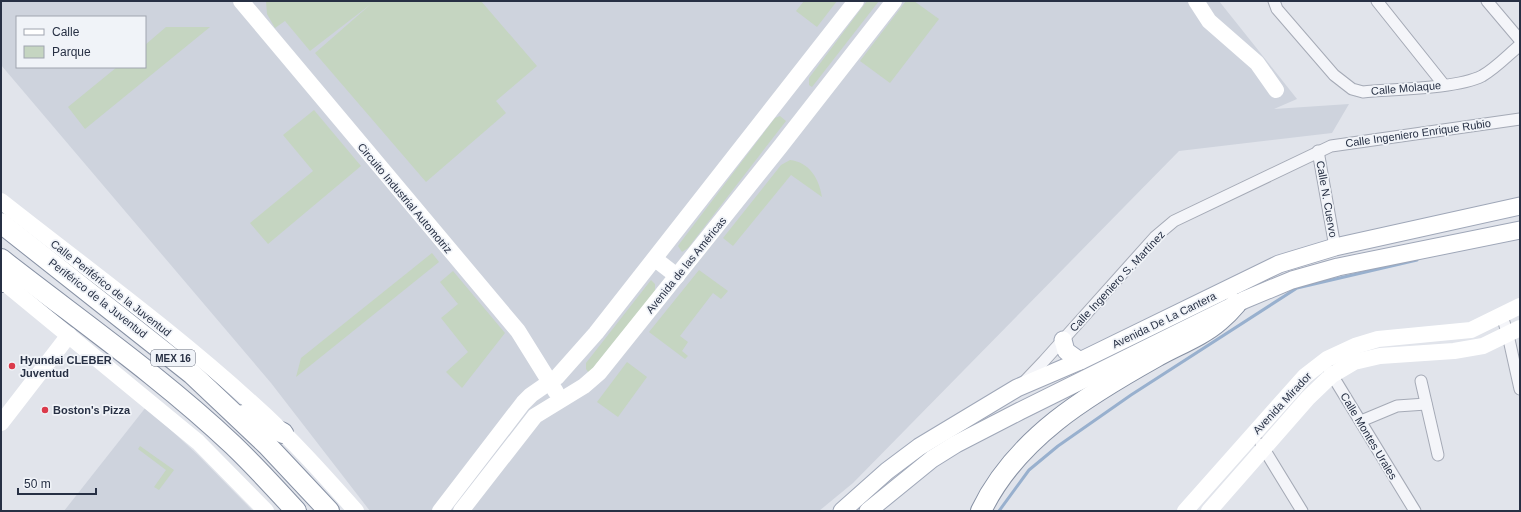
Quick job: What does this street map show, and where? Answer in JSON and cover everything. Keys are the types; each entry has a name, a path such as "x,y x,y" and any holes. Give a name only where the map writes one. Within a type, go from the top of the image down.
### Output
{"highway":[{"name":"Periférico de la Juventud","path":"1,223 155,343 228,407 267,445 329,511"},
{"name":"MEX 16","path":"1,259 102,336 197,413 233,445 296,511"},
{"path":"981,511 1001,479 1022,452 1047,428 1078,404 1119,377 1218,322 1236,304"},
{"path":"228,407 283,433"}],"main road":[{"name":"Circuito Industrial Automotriz","path":"241,1 518,331 562,400"},
{"path":"440,511 523,403 550,383 578,356 856,1"},
{"name":"Avenida de las Américas","path":"461,511 535,416 584,386 599,373 894,1"},
{"path":"1196,1 1209,21 1257,63 1276,90"},
{"name":"Calle Periférico de la Juventud","path":"1,201 197,357 253,404 283,433 356,511"},
{"name":"Avenida De La Cantera","path":"842,511 887,471 919,447 1017,388 1080,361 1279,264 1335,247 1517,206"},
{"name":"Avenida De La Cantera","path":"868,511 932,459 956,444 1020,410 1236,304 1292,280 1338,267 1520,230"},
{"path":"655,259 677,276"},
{"path":"2,280 198,442 266,511"},
{"name":"Avenida Mirador","path":"1209,511 1320,385 1328,368 1355,346 1378,340 1472,330 1520,306"},
{"name":"Avenida Mirador","path":"1185,511 1305,376 1328,368 1380,356 1454,352 1483,346 1514,332"},
{"path":"1,423 69,336"},
{"path":"1063,340 1066,351 1080,361"},
{"path":"1378,340 1380,356"}],"street":[{"name":"Calle Molaque","path":"1274,1 1277,9 1334,75 1352,89 1363,92 1444,85 1472,80 1482,76 1520,45"},
{"path":"1377,1 1444,85"},
{"path":"1487,1 1520,40"},
{"name":"Calle Ingeniero Enrique Rubio","path":"1318,151 1346,142 1520,119"},
{"name":"Calle N. Cuervo","path":"1318,151 1335,247"},
{"name":"Calle Ingeniero S. Martínez","path":"1017,388 1063,340 1154,237 1174,221 1318,151"},
{"path":"1502,316 1514,332 1520,389"},
{"name":"Calle Montes Urales","path":"1328,368 1414,511"},
{"path":"1421,381 1438,455"},
{"path":"1361,421 1397,406 1426,404"},
{"path":"1252,435 1264,448 1302,511"}],"shaded area":[{"path":"1,1 1219,1 1297,99 1274,109 1349,104 1332,133 1179,151 853,483 819,511 370,511 271,383 1,65"},
{"path":"146,407 198,455 253,511 64,511"}],"green space":[{"path":"266,1 481,1 537,66 496,101 506,113 426,182 315,53 371,4 310,51 285,21 275,28 267,14"},
{"path":"804,1 837,1 817,27 796,11"},
{"path":"867,1 879,1 812,87 809,85 809,78"},
{"path":"906,1 914,1 939,19 890,83 860,61"},
{"path":"166,27 210,27 85,129 68,107 116,68 146,68 146,44"},
{"path":"314,110 361,166 268,244 250,223 313,171 283,135"},
{"path":"780,116 786,121 688,248 682,252 678,246 680,243 775,118"},
{"path":"790,160 803,164 812,172 816,177 822,197 791,175 733,246 723,238 781,165"},
{"path":"432,253 439,262 296,377 301,358"},
{"path":"699,270 728,291 721,299 713,293 680,336 688,342 682,351 688,356 685,359 649,332"},
{"path":"453,271 505,333 462,388 446,372 468,352 441,318 458,304 440,282"},
{"path":"651,280 655,284 655,291 589,373 586,369 586,363"},
{"path":"627,362 647,377 618,417 597,402"},
{"path":"140,446 174,470 159,490 154,487 166,470 138,449"}],"waterway":[{"path":"999,511 1029,470 1058,446 1131,395 1297,288 1417,260"}],"place":[{"name":"Hyundai CLEBER Juventud","path":"12,366"},
{"name":"Boston's Pizza","path":"45,410"}]}
